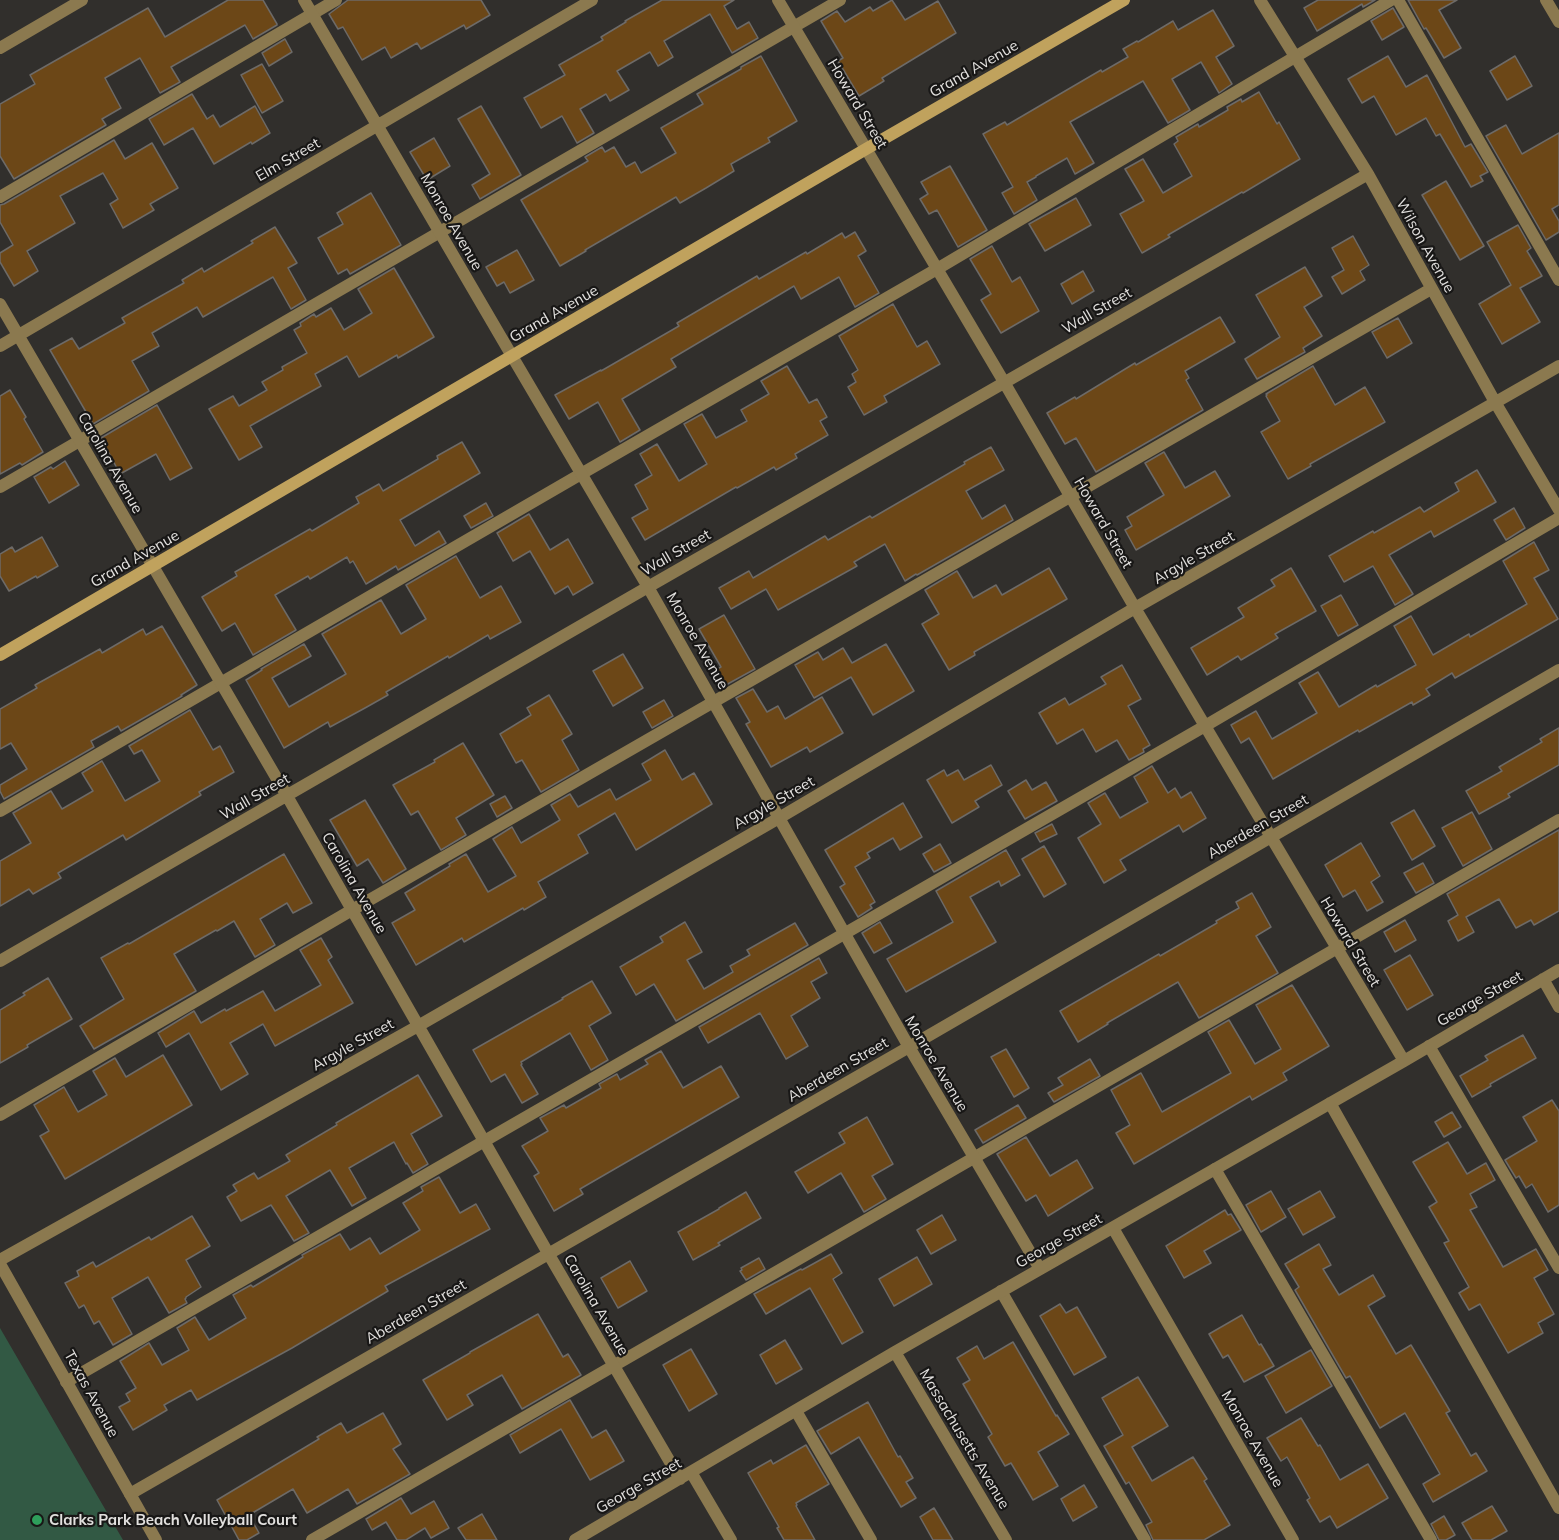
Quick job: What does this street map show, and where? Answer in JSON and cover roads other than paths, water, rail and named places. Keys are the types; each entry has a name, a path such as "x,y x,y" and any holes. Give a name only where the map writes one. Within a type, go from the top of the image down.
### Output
{"main road":[{"name":"Grand Avenue","path":"0,655 1124,0"}],"street":[{"path":"0,48 82,0"},
{"name":"Monroe Avenue","path":"304,0 648,586 909,1047 1040,1269"},
{"path":"0,197 336,0"},
{"name":"Elm Street","path":"0,346 592,0"},
{"name":"Howard Street","path":"778,0 1204,726 1404,1061"},
{"path":"0,487 840,0"},
{"name":"Wilson Avenue","path":"1260,0 1368,174 1495,402 1559,510"},
{"path":"0,811 937,269 1391,0"},
{"path":"1398,0 1559,280"},
{"path":"1546,0 1559,22"},
{"name":"Wall Street","path":"0,961 648,586 1368,174"},
{"path":"0,1115 1431,288"},
{"name":"Carolina Avenue","path":"0,304 287,796 613,1365 731,1540"},
{"name":"Argyle Street","path":"0,1262 418,1026 779,818 1135,608 1559,366"},
{"path":"66,1382 1204,726 1559,518"},
{"name":"Aberdeen Street","path":"130,1494 909,1047 1559,670"},
{"path":"312,1540 1559,820"},
{"name":"George Street","path":"583,1538 896,1352 1559,970"},
{"path":"1543,979 1559,1007"},
{"path":"1430,1046 1559,1268"},
{"path":"1330,1103 1559,1508"},
{"path":"1215,1170 1431,1540"},
{"name":"Monroe Avenue","path":"1113,1228 1293,1540"},
{"name":"Texas Avenue","path":"0,1262 156,1540"},
{"path":"1001,1291 1145,1540"},
{"name":"Massachusetts Avenue","path":"896,1352 1006,1540"},
{"path":"796,1411 871,1540"}],"place":[{"name":"Clarks Park Beach Volleyball Court","path":"37,1520"}]}
